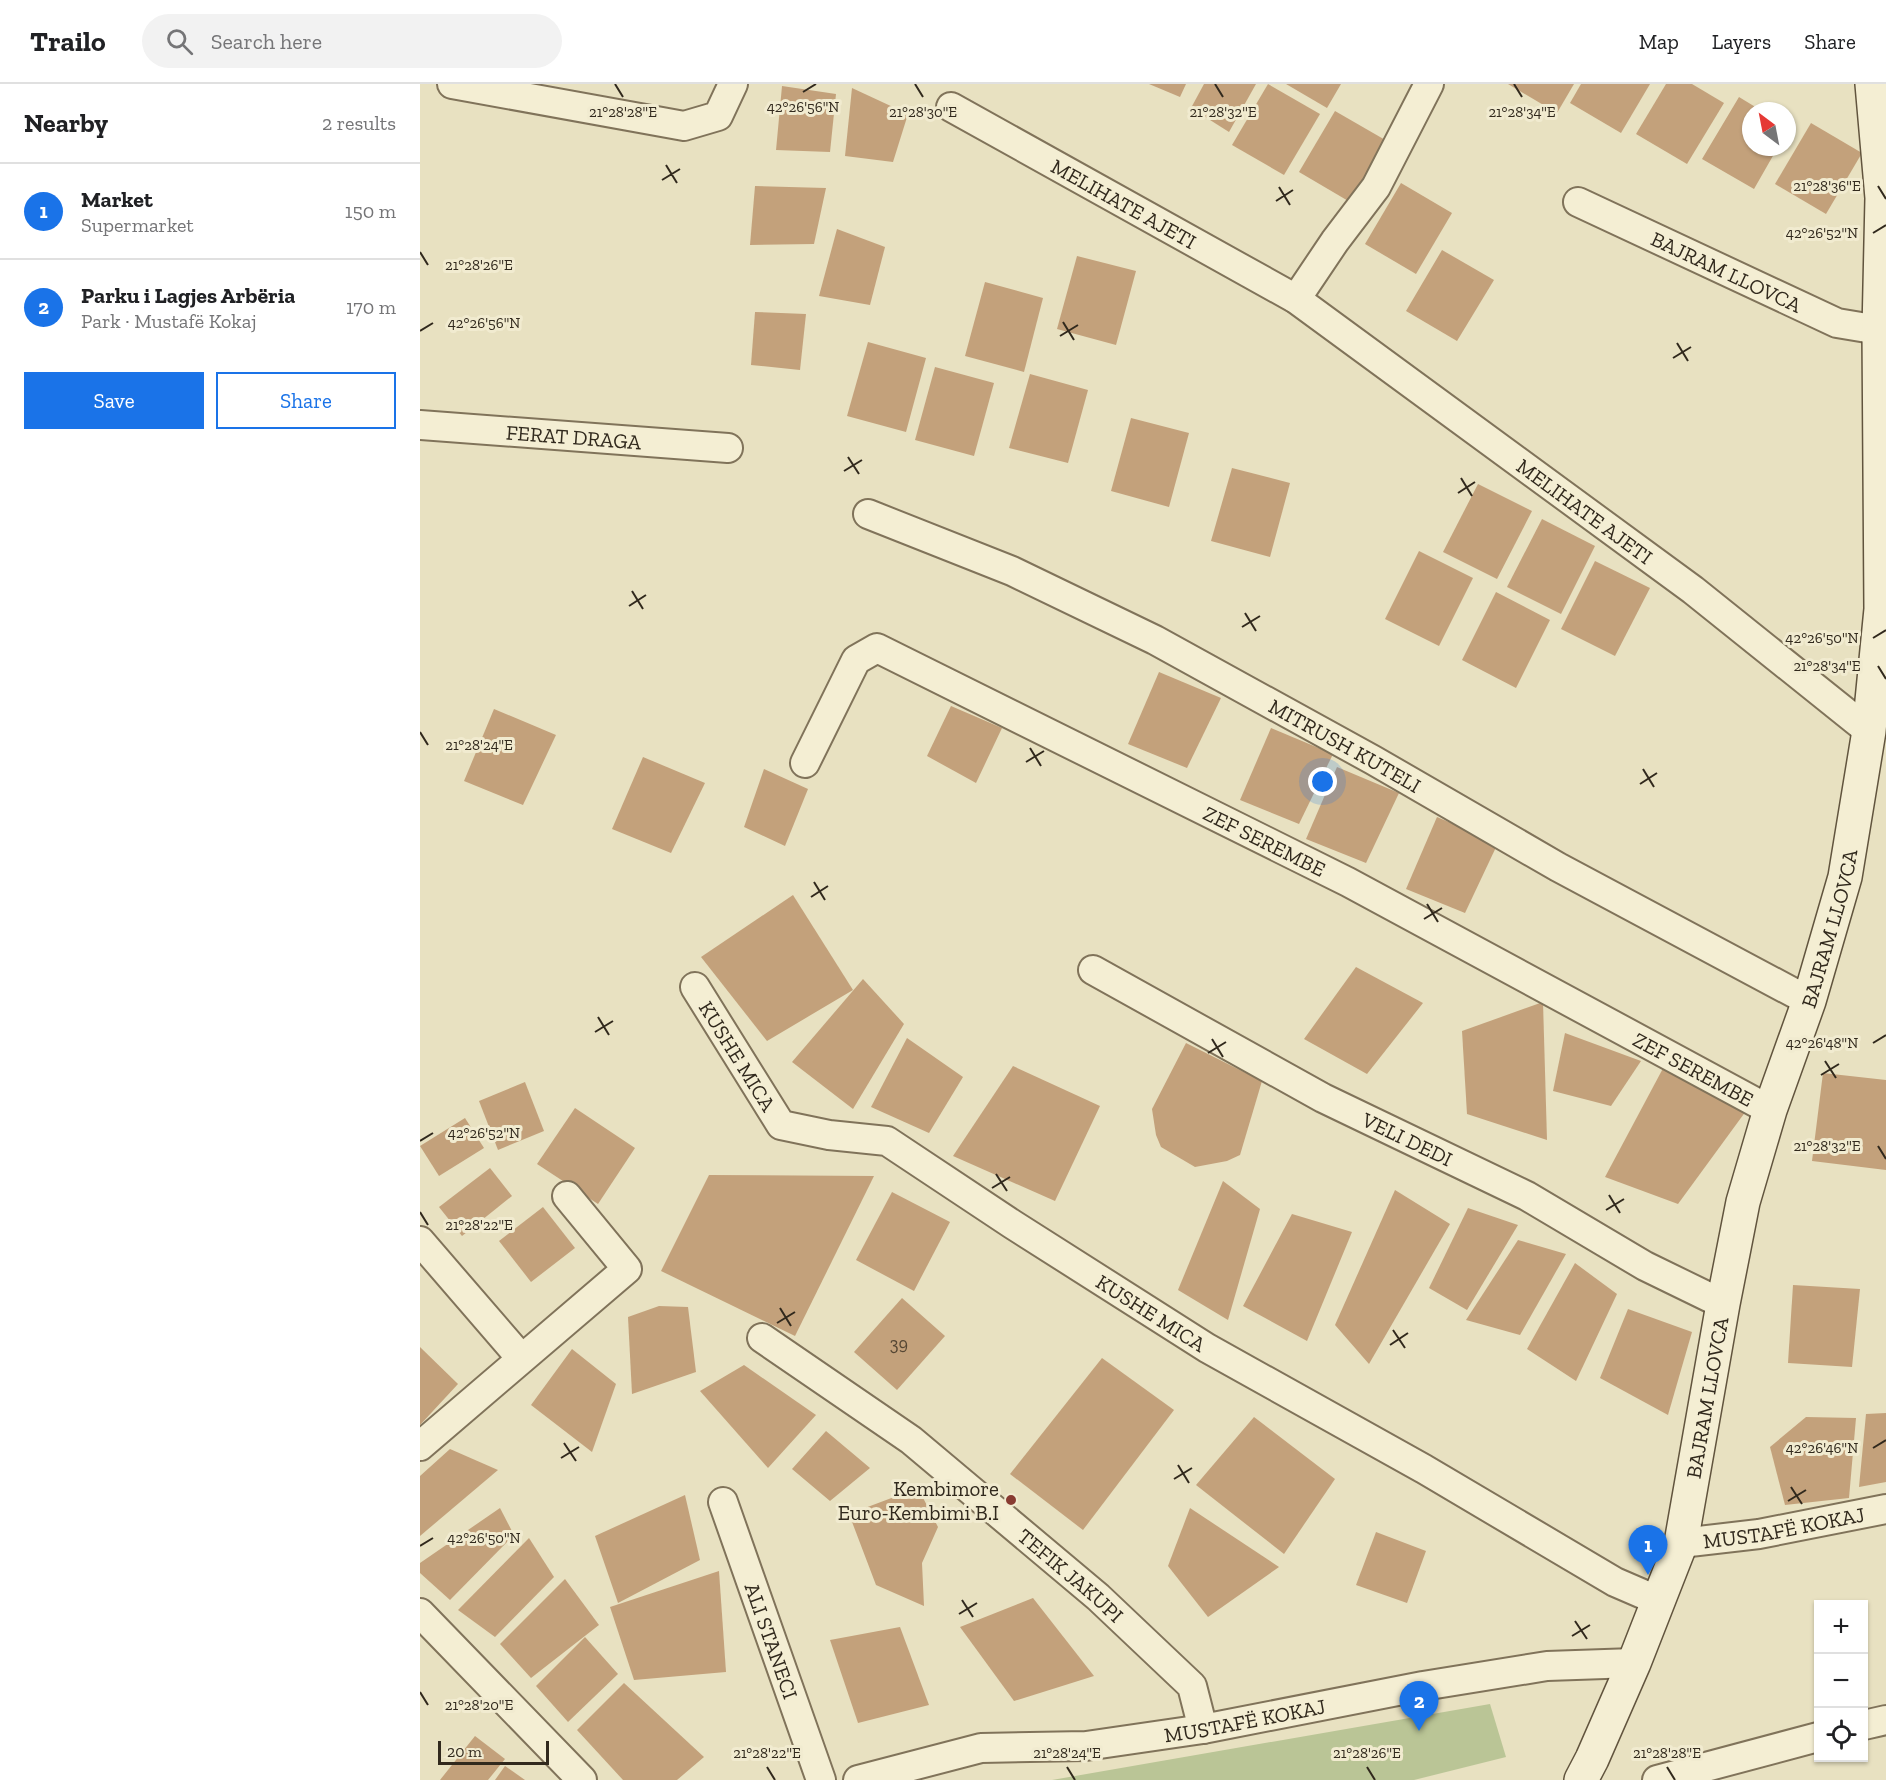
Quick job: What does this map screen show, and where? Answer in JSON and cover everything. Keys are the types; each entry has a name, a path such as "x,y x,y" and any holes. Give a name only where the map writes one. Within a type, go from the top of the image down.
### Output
{"street":[{"path":"452,84 684,126 718,116 733,84"},
{"path":"1296,299 1335,241 1376,187 1429,84"},
{"name":"BAJRAM LLOVCA","path":"1581,1780 1634,1663 1681,1543 1743,1203 1770,1110 1809,1001 1845,877 1869,731 1883,608 1879,330 1882,198 1872,84"},
{"name":"MELIHATE AJETI","path":"951,107 1296,299 1693,590 1869,731"},
{"name":"BAJRAM LLOVCA","path":"1578,202 1837,323 1879,330"},
{"name":"FERAT DRAGA","path":"420,425 728,448"},
{"name":"MITRUSH KUTELI","path":"868,514 1012,571 1155,640 1373,760 1557,867 1809,1001"},
{"name":"ZEF SEREMBE","path":"805,763 856,660 877,648 1348,882 1770,1110"},
{"name":"VELI DEDI","path":"1093,970 1323,1098 1527,1196 1645,1266 1723,1304"},
{"name":"KUSHE MICA","path":"695,987 781,1125 829,1135 887,1141 1207,1348 1424,1469 1615,1582 1659,1601"},
{"path":"420,1446 627,1269 567,1196"},
{"path":"420,1241 521,1358"},
{"name":"TEFIK JAKUPI","path":"762,1338 911,1440 1098,1597 1192,1686 1203,1729"},
{"name":"ALI STANECI","path":"723,1502 821,1780"},
{"name":"MUSTAFË KOKAJ","path":"1681,1543 1759,1534 1886,1509"},
{"path":"420,1613 582,1780"},
{"name":"MUSTAFË KOKAJ","path":"858,1780 981,1748 1086,1746 1203,1729 1423,1686 1547,1666 1634,1663"},
{"path":"1657,1780 1814,1738"}],"green space":[{"path":"1490,1704 1506,1757 1414,1780 1052,1780"}],"building":[{"path":"1149,84 1186,84 1180,97"},
{"path":"1204,84 1256,84 1229,132 1191,108"},
{"path":"1268,84 1320,114 1284,175 1232,145"},
{"path":"1286,84 1341,84 1327,108"},
{"path":"1508,84 1574,84 1557,113"},
{"path":"1581,84 1650,84 1621,133 1570,103"},
{"path":"1666,84 1692,84 1724,103 1687,164 1636,134"},
{"path":"782,86 836,94 830,152 776,150"},
{"path":"852,88 908,114 893,162 845,156"},
{"path":"1739,97 1747,102 1742,102 1742,156 1773,156 1754,189 1702,159"},
{"path":"1335,111 1387,141 1350,202 1299,172"},
{"path":"1811,123 1862,153 1826,214 1775,184 1792,156 1796,156 1796,148"},
{"path":"1401,183 1452,213 1416,274 1365,244"},
{"path":"755,186 826,188 814,244 750,245"},
{"path":"837,229 885,247 870,305 819,296"},
{"path":"1442,250 1494,280 1457,341 1406,311"},
{"path":"1077,256 1136,271 1116,345 1057,329"},
{"path":"985,282 1043,298 1024,372 965,356"},
{"path":"755,312 806,314 800,370 751,365"},
{"path":"868,342 926,358 906,432 847,416"},
{"path":"935,367 994,383 974,456 915,440"},
{"path":"1030,374 1088,390 1068,463 1009,448"},
{"path":"1131,418 1189,433 1169,507 1111,491"},
{"path":"1232,468 1290,483 1270,557 1211,541"},
{"path":"1478,484 1532,511 1497,579 1443,552"},
{"path":"1542,519 1595,546 1561,614 1507,587"},
{"path":"1419,551 1473,578 1439,646 1385,619"},
{"path":"1595,561 1650,588 1615,656 1561,629"},
{"path":"1496,592 1550,620 1516,688 1462,660"},
{"path":"1159,672 1221,698 1187,768 1128,744"},
{"path":"951,706 1002,728 976,783 927,756"},
{"path":"494,709 556,735 523,805 464,781"},
{"path":"1271,728 1333,754 1299,824 1240,800"},
{"path":"643,757 705,783 671,853 612,829"},
{"path":"1337,767 1399,793 1366,863 1306,839"},
{"path":"764,769 808,789 785,846 744,827"},
{"path":"1437,817 1498,843 1465,913 1406,889"},
{"path":"793,895 853,990 767,1041 701,957"},
{"path":"1356,967 1423,1003 1367,1074 1304,1039"},
{"path":"863,979 904,1024 853,1109 792,1062"},
{"path":"1543,1002 1547,1140 1467,1114 1462,1031"},
{"path":"1565,1033 1641,1061 1611,1106 1553,1091"},
{"path":"907,1038 963,1077 929,1133 871,1107"},
{"path":"1186,1043 1262,1081 1240,1155 1227,1161 1195,1167 1161,1147 1156,1135 1152,1109"},
{"path":"1668,1059 1746,1111 1678,1204 1605,1177"},
{"path":"1013,1066 1100,1106 1055,1201 953,1156"},
{"path":"1823,1073 1886,1080 1886,1170 1812,1161"},
{"path":"525,1082 544,1131 498,1150 479,1101"},
{"path":"575,1108 635,1148 598,1204 537,1164"},
{"path":"465,1118 484,1148 439,1176 420,1146"},
{"path":"490,1168 512,1196 462,1236 439,1207"},
{"path":"709,1175 874,1176 795,1336 661,1271"},
{"path":"1223,1181 1260,1209 1228,1320 1178,1290"},
{"path":"1395,1190 1450,1224 1369,1364 1335,1325"},
{"path":"892,1192 950,1222 914,1291 856,1260"},
{"path":"543,1207 575,1248 531,1282 499,1241"},
{"path":"1468,1208 1518,1225 1467,1310 1429,1288"},
{"path":"1292,1214 1352,1232 1307,1341 1243,1306"},
{"path":"1518,1240 1566,1254 1520,1335 1466,1320"},
{"path":"1575,1263 1617,1294 1576,1381 1527,1349"},
{"path":"1793,1285 1860,1289 1852,1367 1788,1363"},
{"path":"902,1298 945,1336 897,1390 854,1352"},
{"path":"659,1306 688,1307 696,1372 632,1394 628,1317"},
{"path":"1628,1309 1692,1332 1668,1415 1600,1378"},
{"path":"420,1347 458,1384 420,1425"},
{"path":"572,1349 616,1384 592,1452 531,1405"},
{"path":"1102,1358 1174,1410 1083,1530 1010,1474"},
{"path":"744,1365 816,1415 768,1468 700,1391"},
{"path":"1886,1413 1886,1482 1859,1487 1866,1414"},
{"path":"1254,1417 1335,1479 1284,1554 1196,1485"},
{"path":"1806,1417 1856,1418 1849,1498 1785,1505 1770,1447"},
{"path":"826,1431 870,1468 830,1501 792,1469"},
{"path":"450,1449 498,1470 420,1536 420,1476"},
{"path":"918,1488 938,1527 922,1563 924,1606 876,1585 849,1514"},
{"path":"685,1495 700,1560 618,1603 595,1536"},
{"path":"500,1508 514,1535 450,1600 420,1573 420,1563"},
{"path":"1190,1508 1279,1567 1208,1617 1168,1566"},
{"path":"1376,1532 1426,1551 1407,1603 1356,1585"},
{"path":"529,1538 554,1577 495,1637 458,1610"},
{"path":"719,1571 726,1672 634,1680 610,1607"},
{"path":"565,1579 599,1625 531,1678 500,1644"},
{"path":"1033,1598 1094,1676 1014,1701 960,1627"},
{"path":"900,1627 929,1705 858,1723 830,1640"},
{"path":"585,1637 618,1674 568,1722 536,1686"},
{"path":"624,1683 704,1757 677,1780 623,1780 577,1730"},
{"path":"475,1736 505,1759 488,1780 440,1780"},
{"path":"505,1766 525,1780 495,1780"}],"place":[{"name":"Kembimore Euro-Kembimi B.I","path":"1011,1500"},
{"name":"Market","path":"1648,1575"},
{"name":"Parku i Lagjes Arbëria","path":"1419,1731"}]}
